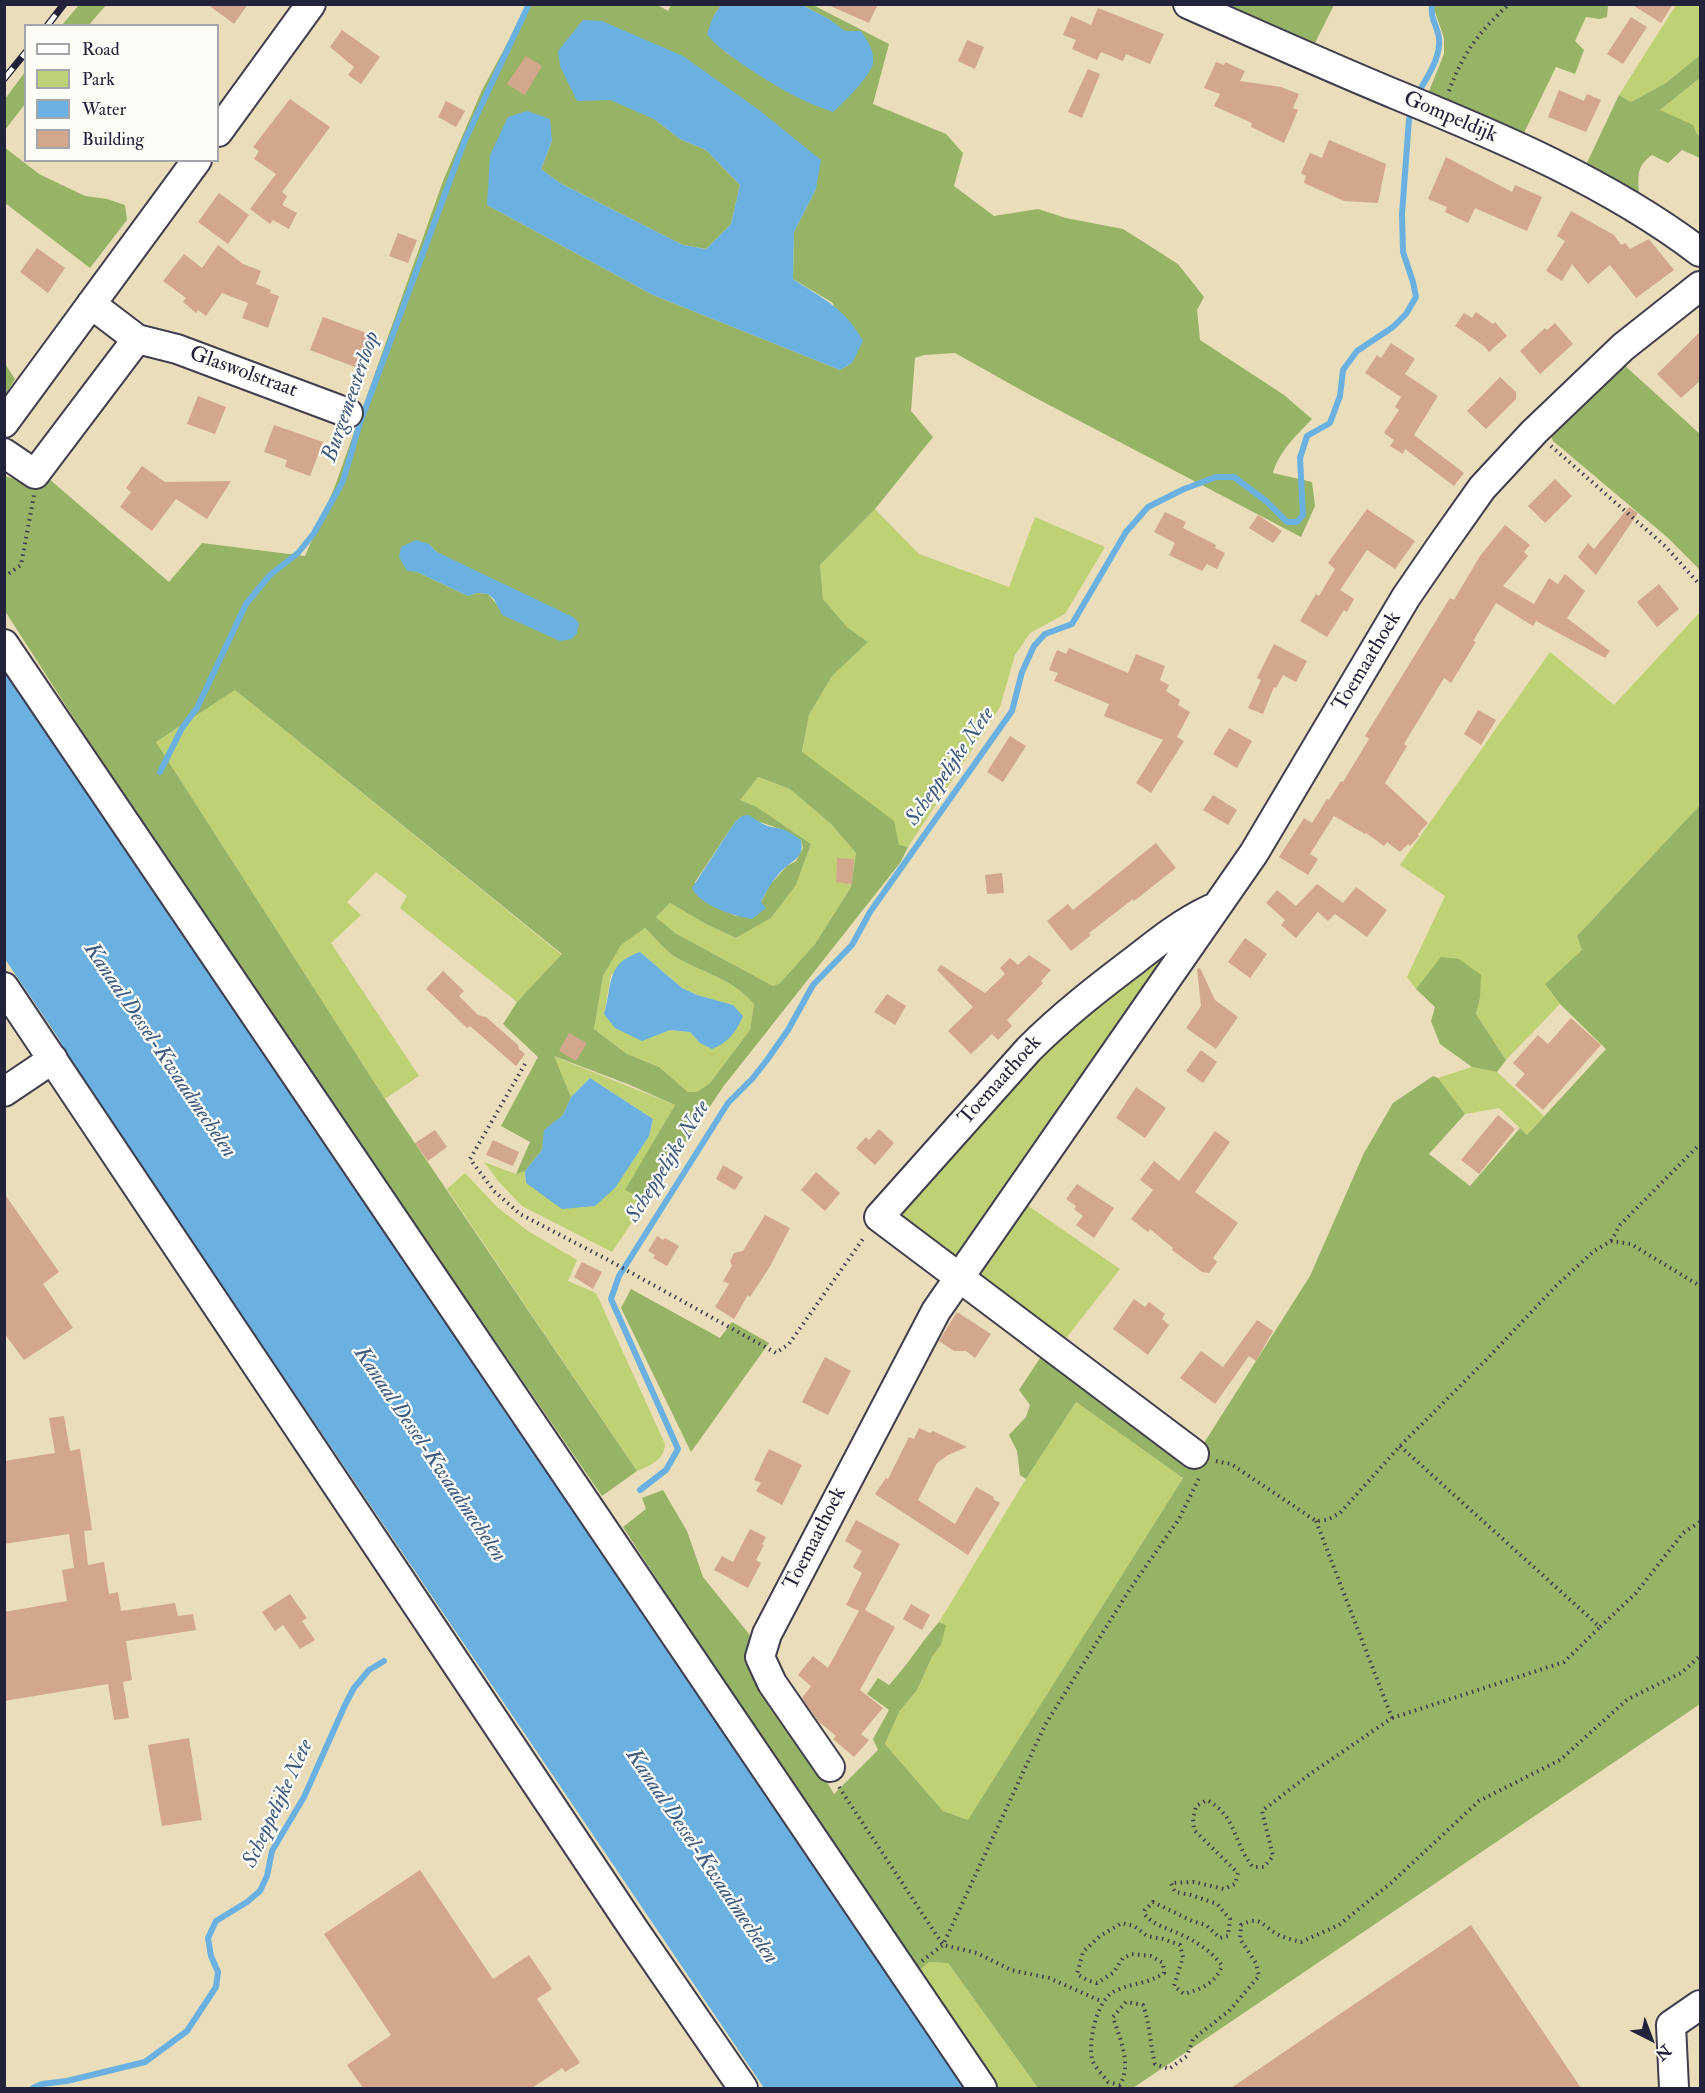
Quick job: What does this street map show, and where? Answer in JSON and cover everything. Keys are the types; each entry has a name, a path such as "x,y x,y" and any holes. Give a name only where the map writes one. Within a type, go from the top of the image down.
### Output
{"street":[{"path":"219,131 311,4"},
{"name":"Gompeldijk","path":"1188,4 1441,112 1582,178 1638,210 1701,252"},
{"path":"4,423 196,162"},
{"name":"Toemaathoek","path":"830,1767 772,1683 760,1657 772,1623 936,1311 1254,853 1424,572 1482,488 1534,432 1623,347 1701,286"},
{"name":"Glaswolstraat","path":"91,304 137,339 177,349 348,413"},
{"path":"4,453 35,474 137,339"},
{"path":"4,644 982,2088"},
{"name":"Toemaathoek","path":"879,1217 1055,1023 1158,942 1193,917 1218,905"},
{"path":"4,987 743,2088"},
{"path":"4,1092 53,1059"},
{"path":"879,1217 1203,1462"},
{"path":"1674,2088 1671,2025 1701,2005"}],"path":[{"path":"1441,112 1457,68 1476,36 1509,4"},
{"path":"1534,432 1665,546 1701,585"},
{"path":"4,577 21,565 36,490 35,474"},
{"path":"525,1064 470,1159 494,1191 520,1214 776,1353 789,1344 879,1217"},
{"path":"1316,1521 1327,1520 1340,1513 1400,1446 1556,1286 1594,1251 1611,1241 1620,1225 1698,1146 1701,1147"},
{"path":"1611,1241 1631,1244 1701,1286"},
{"path":"1400,1446 1600,1627"},
{"path":"905,1974 943,1945 1045,1725 1130,1589 1179,1519 1203,1462 1220,1460 1232,1464 1316,1521 1392,1718"},
{"path":"1701,1522 1683,1533 1636,1593 1564,1662 1392,1718 1310,1774 1263,1811 1273,1856 1264,1867 1252,1867 1244,1856 1233,1826 1219,1807 1206,1800 1196,1806 1193,1819 1194,1830 1238,1873 1235,1884 1224,1889 1194,1882 1171,1883 1176,1892 1216,1904 1230,1919 1228,1936 1220,1938 1206,1925 1192,1921 1153,1902 1144,1914 1152,1923 1187,1937 1215,1956 1222,1966 1218,1975 1204,1988 1184,1994 1174,1986 1183,1957 1180,1946 1147,1936 1134,1926 1122,1923 1100,1936 1083,1952 1077,1974 1087,1980 1097,1983 1113,1973 1123,1958 1132,1954 1151,1956 1163,1963 1164,1972 1153,1980 1114,1991 1103,2002 1093,2029 1092,2061 1108,2082 1120,2085 1126,2074 1123,2049 1113,2017 1126,2002 1143,2005 1149,2020 1155,2064 1169,2069 1187,2056 1193,2039 1229,2011 1259,1976 1256,1963 1240,1940 1241,1925 1252,1919 1260,1921 1278,1935 1301,1942 1339,1925 1391,1883 1479,1801 1560,1760 1628,1699 1681,1673 1701,1656"},
{"path":"830,1767 842,1793 943,1945 977,1953 1011,1970 1049,1978 1103,2002"}],"green space":[{"path":"79,4 106,5 90,24 63,24"},
{"path":"656,4 668,11 671,5 721,5 713,17 725,52 801,99 845,32 829,19 802,5 811,4 889,44 873,104 946,134 963,153 954,186 994,216 1038,209 1066,218 1123,229 1178,264 1204,297 1197,310 1200,340 1284,395 1312,419 1284,450 1273,473 1312,482 1315,506 1301,537 1030,395 955,353 924,355 915,358 911,411 933,437 875,509 820,565 823,599 847,627 868,642 832,676 809,715 802,752 894,821 899,845 908,847 900,863 723,1087 647,1200 625,1190 675,1105 554,1056 571,1097 563,1115 545,1130 542,1150 525,1171 516,1174 530,1142 501,1126 538,1057 503,1024 517,1002 562,954 235,690 156,742 385,1099 637,1471 602,1496 327,1097 118,787 5,611 4,476 37,485 48,478 169,582 202,543 305,556 335,486 443,181 482,90 528,5","holes":["654,119 816,189 794,232 793,279 833,303 852,363 840,370 653,295 487,205 552,141 541,169 560,183 683,245 706,249 731,224 740,185 706,150 680,139","429,544 560,641 500,608 488,594 477,593 468,596 417,572 407,570","758,777 790,789 831,824 856,853 851,887 815,944 780,983 773,986 675,933 656,917 670,903 736,938 771,918 796,885 811,844 757,807 740,800","742,816 780,829 801,840 803,848 796,861 787,866 770,885 761,902 736,916 701,899 695,882 735,822","645,928 676,957 729,983 746,996 754,1004 750,1030 710,1083 697,1092 688,1092 659,1067 627,1054 594,1029 603,976 621,945"]},
{"path":"1222,5 1334,5 1314,45"},
{"path":"1434,5 1608,5 1607,17 1600,19 1586,17 1575,41 1584,50 1575,74 1556,67 1523,135 1427,96 1444,54 1444,38"},
{"path":"1676,5 1700,5 1700,55 1666,83 1631,102 1619,95"},
{"path":"1700,55 1700,78 1660,110 1693,125 1700,136 1700,158 1682,150 1668,163 1652,155 1643,163 1638,177 1639,195 1585,167 1619,95 1631,102 1666,83"},
{"path":"24,73 24,105 5,130 5,99"},
{"path":"1700,78 1700,136 1659,111"},
{"path":"4,147 39,174 85,196 107,199 125,205 127,220 90,268 5,203"},
{"path":"5,364 15,379 4,396"},
{"path":"1623,364 1700,434 1700,570 1667,537 1553,441 1549,430"},
{"path":"875,509 919,554 1009,587 1035,517 1105,547 1065,614 1030,633 1015,655 1000,707 908,847 899,846 802,753 809,715 832,676 868,642 847,627 823,599 820,565"},
{"path":"1700,612 1700,805 1577,936 1582,950 1545,984 1560,1004 1506,1060 1476,1014 1480,998 1442,957 1416,989 1407,977 1445,896 1400,865 1550,652 1614,705"},
{"path":"235,690 562,955 517,1002 400,908 407,896 376,872 347,902 361,915 331,943 419,1076 385,1099 156,742"},
{"path":"757,777 790,789 831,824 856,853 851,887 815,944 780,983 773,986 675,933 656,917 670,903 736,938 771,918 796,885 811,844 757,807 739,800"},
{"path":"1700,805 1700,1704 1133,2088 1038,2088 948,1963 929,1962 913,1975 623,1527 646,1509 642,1498 663,1490 687,1531 703,1577 753,1639 746,1658 799,1735 834,1794 878,1750 873,1739 889,1710 867,1694 878,1678 889,1685 939,1622 946,1625 941,1645 932,1657 917,1690 899,1712 885,1744 943,1811 968,1820 1183,1478 1076,1402 1026,1479 1020,1475 1017,1451 1009,1435 1026,1417 1030,1405 1019,1390 1044,1352 1190,1465 1310,1276 1364,1153 1393,1103 1433,1076 1438,1078 1465,1114 1429,1154 1470,1186 1520,1128 1527,1135 1606,1049 1560,1004 1545,984 1582,950 1577,936"},
{"path":"645,928 676,957 729,983 754,1004 750,1030 710,1083 697,1092 688,1092 659,1067 627,1054 594,1029 603,976 620,945","holes":["640,952 682,988 732,1005 700,1043 690,1032 670,1030 604,1015 611,975"]},
{"path":"1171,948 962,1254 947,1259 939,1257 898,1213 1033,1055"},
{"path":"1441,957 1459,959 1481,975 1480,998 1476,1014 1506,1060 1497,1072 1472,1067 1440,1044 1431,1021 1435,1007 1416,989"},
{"path":"553,1056 675,1105 626,1190 647,1200 612,1252 522,1206 484,1162 516,1174 525,1171 526,1183 536,1189 624,1172 649,1136 653,1119 590,1078 571,1097"},
{"path":"1472,1067 1497,1072 1544,1116 1527,1135 1499,1108 1465,1114 1438,1078"},
{"path":"465,1173 497,1207 528,1231 577,1260 568,1281 596,1293 665,1444 662,1454 652,1464 637,1471 447,1189"},
{"path":"1021,1201 1120,1269 1060,1346 982,1290 976,1271"},
{"path":"631,1289 720,1338 732,1322 769,1343 691,1452 621,1308"},
{"path":"1076,1402 1183,1478 968,1821 943,1811 885,1744 899,1712 917,1690 932,1657 941,1645 943,1623 939,1622"},
{"path":"929,1962 948,1963 1038,2088 991,2088 913,1975"}],"water":[{"path":"721,5 802,5 829,19 845,31 861,31 873,54 871,69 856,89 833,112 810,103 751,70 713,41 707,34 713,17"},
{"path":"583,20 602,21 683,56 759,110 821,160 816,189 794,232 793,279 832,305 849,320 863,341 852,363 840,370 653,295 487,205 490,155 508,117 527,111 550,119 552,141 541,169 560,183 683,245 706,249 731,224 740,185 706,150 680,139 654,119 610,100 577,101 560,66 558,51"},
{"path":"416,540 429,544 437,552 573,617 579,623 577,633 572,639 560,641 502,615 494,599 488,594 477,593 468,596 417,572 407,571 399,557 401,547"},
{"name":"Kanaal Dessel-Kwaadmechelen","path":"4,668 964,2088 764,2088 67,1056 59,1039 5,959"},
{"path":"749,815 765,825 790,832 801,840 802,846 800,854 778,875 766,893 761,902 766,908 752,919 709,904 702,900 692,888 735,822 742,816"},
{"path":"640,952 682,988 697,995 733,1005 743,1016 731,1036 712,1049 700,1043 690,1032 670,1030 642,1041 615,1028 604,1014 612,976 621,963"},
{"path":"590,1078 653,1119 649,1136 615,1188 595,1206 562,1209 526,1183 525,1171 542,1150 544,1130 563,1115 571,1097"}],"building":[{"path":"207,4 248,4 234,24"},
{"path":"826,4 878,4 869,23"},
{"path":"1631,4 1673,4 1661,23"},
{"path":"1098,8 1164,34 1150,64 1126,54 1123,61 1101,52 1097,60 1072,49 1076,40 1063,35 1071,16 1091,25"},
{"path":"1631,17 1647,27 1623,64 1607,54"},
{"path":"342,30 380,57 361,84 348,75 354,67 330,47"},
{"path":"967,40 984,47 975,69 958,61"},
{"path":"526,56 542,66 525,95 507,84"},
{"path":"1216,62 1224,65 1225,62 1245,71 1240,81 1281,87 1299,94 1293,108 1298,110 1284,143 1251,127 1252,123 1214,106 1220,94 1204,88"},
{"path":"1088,69 1100,74 1082,118 1068,112"},
{"path":"1559,90 1584,101 1587,94 1601,100 1586,132 1548,117"},
{"path":"290,99 330,127 282,192 287,196 282,205 297,213 289,229 273,220 270,224 250,209 276,174 254,159 259,151 253,147"},
{"path":"446,101 465,111 456,127 438,117"},
{"path":"1329,140 1386,164 1378,203 1344,201 1304,183 1306,176 1301,173 1310,153 1322,158"},
{"path":"1446,157 1512,192 1515,185 1542,197 1527,231 1475,208 1468,223 1445,212 1447,207 1428,199"},
{"path":"219,193 249,215 228,244 198,222"},
{"path":"1571,211 1614,235 1621,245 1625,243 1630,249 1649,239 1674,270 1636,298 1610,265 1588,284 1572,264 1562,281 1546,271 1565,241 1557,236"},
{"path":"398,233 417,240 408,263 389,256"},
{"path":"218,245 243,264 261,271 256,284 279,296 268,328 242,318 248,303 222,293 206,316 198,310 196,313 183,302 186,298 163,281 184,254 202,268"},
{"path":"37,248 65,268 48,293 20,272"},
{"path":"1476,312 1493,324 1495,322 1507,336 1489,352 1455,326 1464,313 1472,318"},
{"path":"323,317 375,336 363,370 310,350"},
{"path":"1555,323 1573,344 1540,374 1520,351 1545,328 1547,330"},
{"path":"1701,331 1701,380 1681,398 1657,374"},
{"path":"1391,343 1415,359 1405,374 1438,396 1414,435 1464,473 1454,486 1405,449 1403,454 1390,446 1394,440 1384,433 1399,410 1395,407 1401,397 1365,373 1377,355 1381,358"},
{"path":"1500,377 1516,392 1516,399 1486,429 1467,411"},
{"path":"198,396 226,407 215,434 187,424"},
{"path":"274,425 323,442 310,476 285,467 287,460 264,452"},
{"path":"142,466 165,482 231,481 207,519 176,499 152,531 120,507 131,492 126,488"},
{"path":"1555,479 1572,496 1545,523 1528,506"},
{"path":"1629,507 1638,513 1596,575 1578,557 1588,543 1594,549"},
{"path":"1367,509 1415,541 1395,569 1367,550 1340,590 1354,599 1347,612 1344,610 1327,637 1300,621 1316,594 1319,596 1335,569 1328,563"},
{"path":"1165,512 1186,522 1183,528 1216,545 1215,548 1225,553 1217,569 1207,564 1202,571 1169,555 1175,543 1154,532"},
{"path":"1258,515 1282,531 1273,543 1249,528"},
{"path":"1505,525 1530,545 1524,552 1528,556 1503,586 1534,604 1549,578 1558,584 1565,574 1585,591 1567,618 1610,651 1605,658 1536,621 1533,626 1496,603 1451,683 1444,678 1404,744 1407,746 1385,783 1428,823 1410,846 1408,844 1400,852 1387,842 1384,846 1366,833 1334,816 1310,854 1318,859 1308,875 1279,857 1304,818 1312,823 1327,799 1329,800 1341,781 1343,782 1369,739 1365,736 1450,598 1454,600 1480,556"},
{"path":"1659,584 1679,609 1657,627 1637,602"},
{"path":"1274,644 1307,661 1296,682 1283,675 1276,688 1274,687 1263,714 1248,708 1261,680 1257,678"},
{"path":"1069,648 1128,673 1136,654 1165,666 1160,680 1169,685 1166,691 1180,700 1178,705 1190,712 1177,737 1184,741 1151,793 1136,783 1163,740 1104,716 1109,704 1054,681 1058,673 1049,670 1057,650 1066,654"},
{"path":"1478,710 1496,720 1481,745 1464,734"},
{"path":"1229,728 1252,741 1237,768 1213,754"},
{"path":"1010,736 1026,746 1003,782 987,772"},
{"path":"1213,795 1237,810 1228,825 1203,810"},
{"path":"1156,843 1176,868 1089,933 1091,935 1071,951 1047,921 1068,904 1073,910"},
{"path":"837,858 854,859 852,884 836,882"},
{"path":"1002,873 1004,893 987,894 985,875"},
{"path":"1317,884 1343,903 1356,887 1387,910 1367,937 1335,914 1328,921 1318,912 1296,938 1281,925 1285,920 1266,903 1277,890 1296,906"},
{"path":"1245,938 1267,954 1250,978 1228,962"},
{"path":"1029,955 1051,970 1041,981 1043,983 1007,1020 1012,1026 998,1040 992,1034 971,1054 948,1031 973,1007 937,970 941,965 985,993 1005,974 1000,968 1010,958 1018,965"},
{"path":"1200,968 1215,1000 1238,1017 1216,1049 1186,1028 1201,1006 1197,969"},
{"path":"443,971 464,991 459,996 478,1015 486,1017 518,1045 525,1054 516,1066 470,1026 467,1028 426,989"},
{"path":"887,994 906,1006 895,1025 874,1012"},
{"path":"1571,1018 1601,1045 1543,1110 1515,1085 1525,1074 1513,1063 1538,1035 1548,1044"},
{"path":"569,1033 587,1043 576,1061 559,1051"},
{"path":"1201,1050 1217,1062 1203,1083 1186,1071"},
{"path":"1136,1087 1166,1108 1145,1138 1116,1118"},
{"path":"1498,1115 1515,1129 1479,1174 1461,1160"},
{"path":"879,1129 894,1143 875,1165 856,1148 866,1137 869,1140"},
{"path":"435,1130 447,1147 428,1161 415,1143"},
{"path":"1215,1131 1230,1142 1195,1192 1238,1223 1213,1258 1217,1262 1209,1273 1202,1272 1172,1250 1173,1248 1150,1229 1148,1232 1131,1219 1153,1190 1140,1180 1154,1161 1179,1181"},
{"path":"493,1140 519,1152 513,1166 486,1155"},
{"path":"723,1165 743,1177 735,1190 716,1179"},
{"path":"816,1172 840,1193 825,1211 801,1190"},
{"path":"1077,1184 1114,1208 1094,1238 1076,1225 1083,1216 1074,1209 1076,1206 1066,1199"},
{"path":"4,1193 59,1272 43,1284 73,1328 24,1360 4,1333"},
{"path":"765,1215 790,1228 769,1268 750,1297 748,1295 734,1319 715,1307 729,1284 723,1281 732,1266 730,1261 734,1253 743,1251"},
{"path":"657,1236 679,1246 667,1266 653,1258 655,1255 648,1251"},
{"path":"582,1262 602,1272 593,1289 574,1277"},
{"path":"1134,1299 1145,1307 1149,1302 1165,1314 1162,1319 1169,1325 1148,1355 1113,1329"},
{"path":"957,1312 991,1334 975,1358 966,1351 954,1351 939,1341"},
{"path":"1257,1320 1273,1331 1256,1361 1249,1356 1215,1404 1180,1378 1201,1351 1223,1367"},
{"path":"825,1357 851,1371 828,1415 802,1402"},
{"path":"64,1416 70,1451 80,1449 92,1530 84,1531 88,1565 104,1562 109,1594 118,1592 121,1611 175,1603 178,1616 193,1614 196,1630 126,1641 132,1680 123,1682 129,1718 114,1720 108,1684 4,1701 4,1612 67,1601 62,1570 74,1568 69,1534 4,1544 4,1461 55,1453 49,1418"},
{"path":"919,1428 930,1433 933,1431 967,1447 948,1455 937,1463 918,1500 955,1524 976,1487 1000,1503 968,1555 875,1494 886,1478 888,1479 909,1437 914,1439"},
{"path":"769,1449 802,1465 782,1505 756,1491 761,1483 754,1480"},
{"path":"856,1520 900,1544 865,1610 895,1627 860,1690 883,1708 861,1734 869,1740 854,1757 833,1739 836,1736 819,1722 802,1698 811,1686 798,1675 813,1656 828,1668 859,1611 846,1605 862,1573 853,1567 862,1551 845,1541"},
{"path":"750,1529 766,1537 756,1560 761,1563 748,1588 714,1570 722,1556 733,1562"},
{"path":"290,1594 307,1618 302,1621 315,1640 300,1649 283,1625 275,1631 262,1612"},
{"path":"911,1604 930,1615 922,1630 903,1619"},
{"path":"189,1738 202,1820 162,1826 148,1745"},
{"path":"420,1870 493,1979 529,1955 552,1989 537,1999 580,2063 565,2072 562,2068 532,2088 363,2088 347,2065 391,2035 324,1934"},
{"path":"1471,1925 1581,2088 1231,2088"}],"waterway":[{"name":"Burgemeesterloop","path":"160,772 182,728 197,708 246,604 270,575 298,553 314,533 343,481 360,423 465,140 529,4"},
{"name":"Scheppelijke Nete","path":"1421,88 1434,64 1439,45 1432,4"},
{"name":"Scheppelijke Nete","path":"640,1490 666,1470 678,1449 611,1299 619,1276 728,1103 767,1060 788,1030 813,985 852,945 870,912 1012,711 1022,672 1034,646 1045,634 1072,624 1126,532 1148,507 1184,489 1216,477 1234,477 1266,501 1287,522 1297,522 1303,515 1300,458 1307,436 1330,423 1340,396 1343,370 1357,351 1393,327 1406,314 1416,297 1403,252 1402,214 1409,119"},
{"name":"Scheppelijke Nete","path":"33,2088 42,2084 67,2081 145,2062 187,2031 216,1987 218,1972 211,1956 208,1938 216,1921 260,1891 267,1876 272,1851 304,1797 354,1688 369,1670 384,1661"}],"railway":[{"path":"49,24 64,4"},
{"path":"4,79 24,54"}]}
